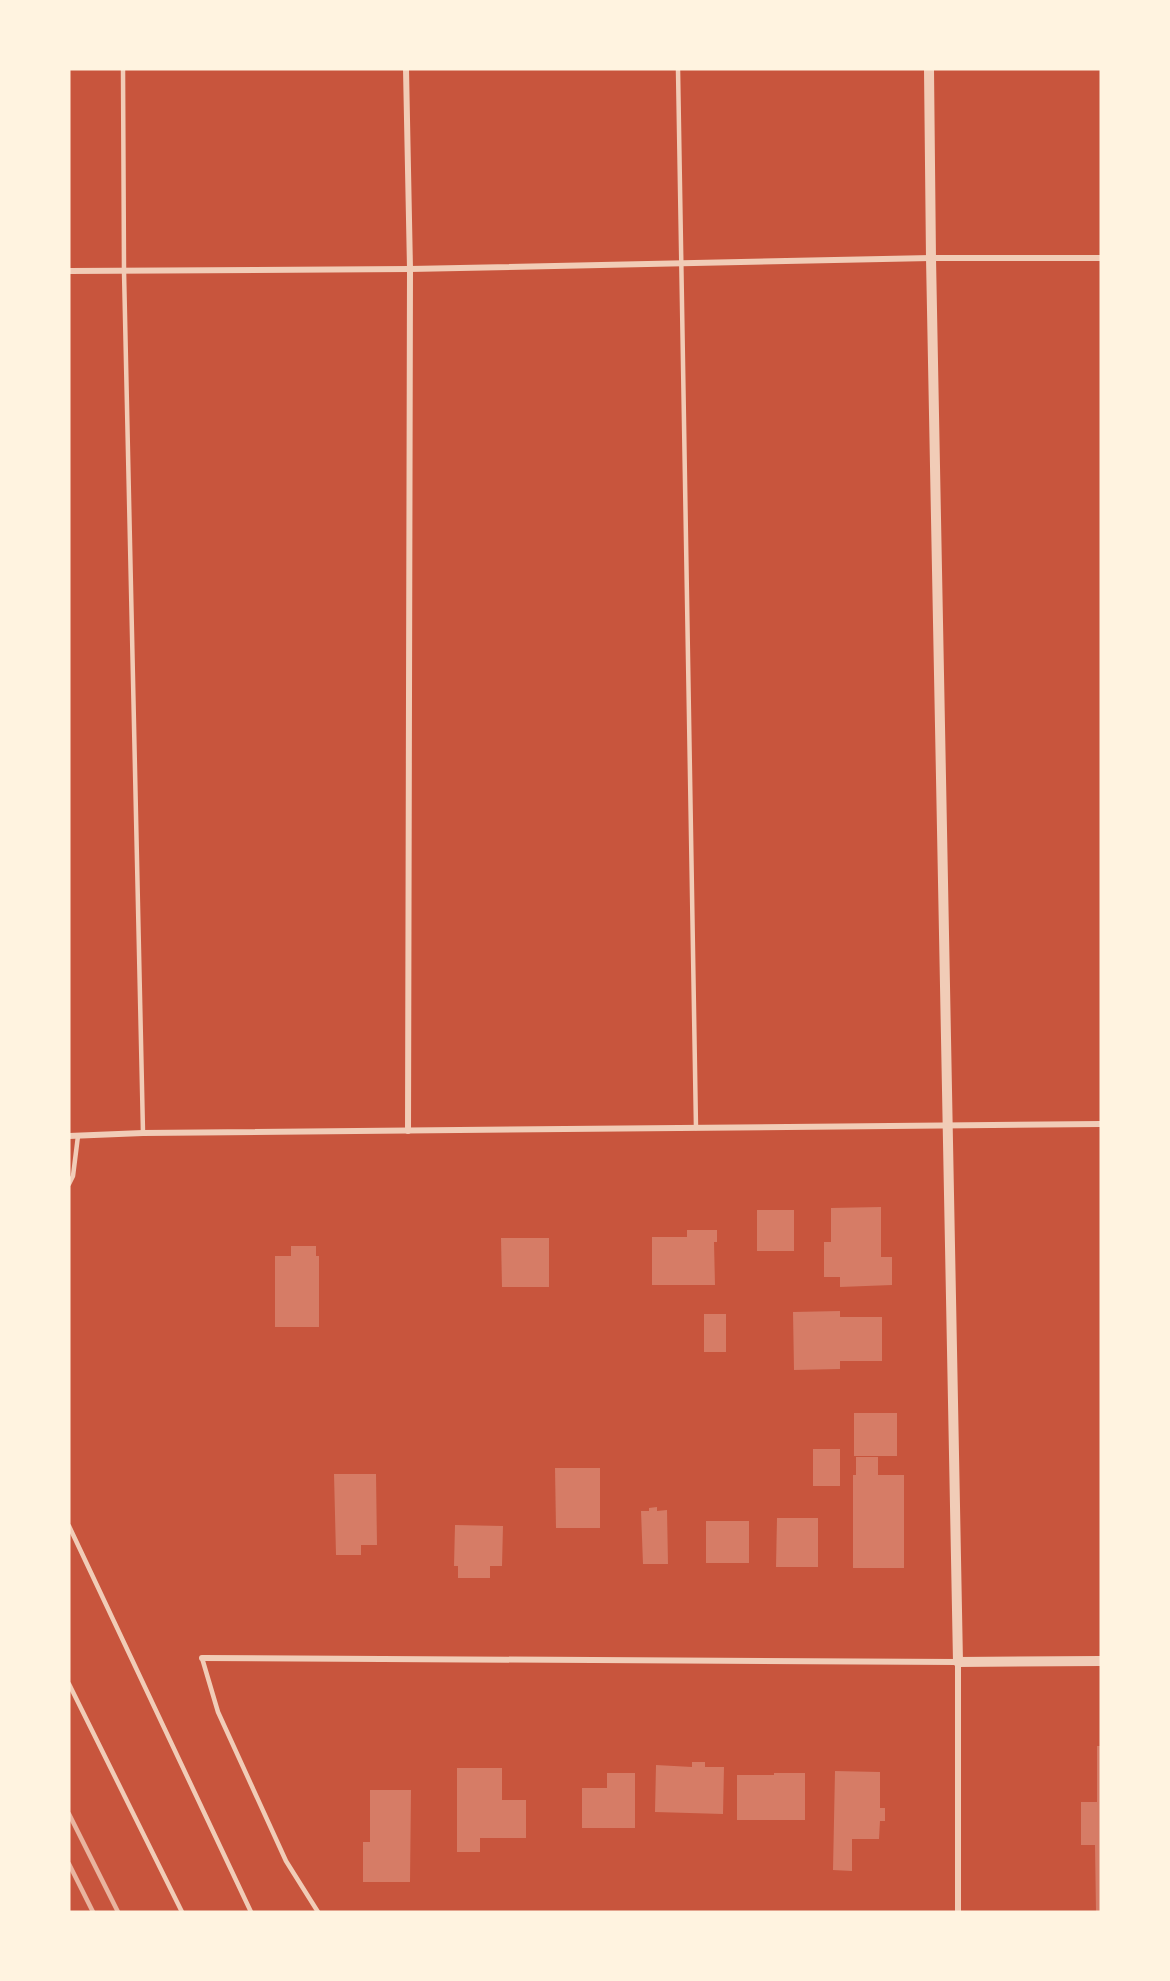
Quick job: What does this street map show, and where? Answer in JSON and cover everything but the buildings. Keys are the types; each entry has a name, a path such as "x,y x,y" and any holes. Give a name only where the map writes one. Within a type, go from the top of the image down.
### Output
{"street":[{"path":"406,69 410,268 408,1131"},
{"path":"929,69 958,1662 958,1912"},
{"path":"69,271 410,268 931,258 1101,258"},
{"path":"69,1136 143,1133 1101,1124"},
{"path":"202,1658 1101,1661"}],"lane":[{"path":"123,69 124,271 143,1133"},
{"path":"678,69 696,1128"},
{"path":"69,1184 73,1176 78,1136"},
{"path":"69,1526 251,1912"},
{"path":"202,1658 218,1712 286,1861 318,1912"},
{"path":"69,1684 182,1912"}],"railway":[{"path":"69,1814 118,1912"},
{"path":"69,1864 93,1912"}]}
